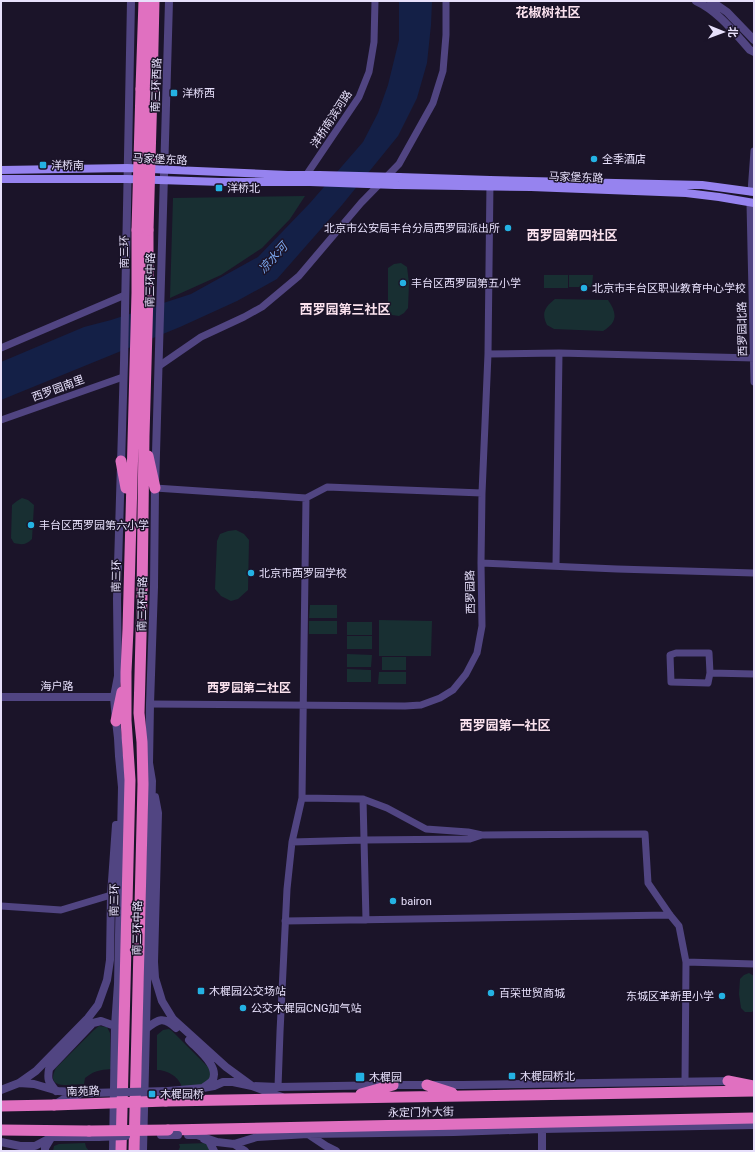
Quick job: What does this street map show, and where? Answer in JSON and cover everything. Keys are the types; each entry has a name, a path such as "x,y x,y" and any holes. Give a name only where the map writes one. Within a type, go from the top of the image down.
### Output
{"highway":[{"name":"南三环","path":"122,1151 130,780 126,720 130,512 129,362 137,293 137,230 144,1"},
{"path":"148,782 139,713 154,1"},
{"path":"144,436 155,488"},
{"path":"121,461 130,512"},
{"path":"116,721 126,672"},
{"path":"134,1151 149,762"},
{"path":"122,787 129,801"},
{"path":"728,1081 754,1086"},
{"path":"347,1098 393,1085"},
{"path":"427,1085 462,1096"},
{"name":"永定门外大街","path":"167,1096 290,1099 754,1091"},
{"name":"南苑路","path":"1,1106 54,1105 167,1096"},
{"name":"永定门外大街","path":"94,1134 754,1118"},
{"path":"1,1130 94,1134"}],"main road":[{"name":"马家堡东路","path":"1,170 127,168 288,175 309,178"},
{"name":"马家堡东路","path":"1,179 127,179 222,182 309,178 319,175 397,181 702,184 752,192"},
{"path":"309,178 397,181"},
{"name":"马家堡东路","path":"490,183 686,193 752,203"}],"street":[{"path":"1,1090 19,1083 36,1071 88,1018 98,1005 107,980 110,960 111,896 118,784 118,738 114,697 118,676 117,598 123,377 129,362 125,295 131,1"},
{"name":"南三环西路","path":"164,180 169,1"},
{"name":"洋桥南滨河路","path":"309,178 359,97 369,72 374,42 375,1"},
{"path":"159,366 201,337 262,307 299,276 361,203 399,164 434,103 443,71 446,35 446,1"},
{"path":"696,1 720,18 750,50 754,52"},
{"path":"711,1 727,12 754,40"},
{"path":"752,192 754,151"},
{"name":"南三环中路","path":"149,762 164,180"},
{"name":"西罗园路","path":"150,704 421,705 440,698 453,690 466,674 477,653 482,626 482,493 488,354 490,183"},
{"name":"西罗园北路","path":"752,203 754,382"},
{"path":"126,218 162,219"},
{"path":"1,348 125,295"},
{"path":"556,566 559,353"},
{"path":"488,354 559,353 754,358"},
{"name":"西罗园南里","path":"1,420 123,377"},
{"path":"155,488 306,498 327,488 482,493"},
{"path":"278,1086 287,889 292,842 302,798 306,498"},
{"path":"481,563 754,573"},
{"path":"676,653 709,653 710,673 708,683 670,682 670,655 676,653"},
{"path":"710,673 754,674"},
{"name":"海户路","path":"1,697 114,697"},
{"path":"113,1151 122,787 118,756"},
{"path":"148,782 158,813 154,962 155,978 162,1001 173,1019 226,1067 252,1086 497,1085 754,1081"},
{"name":"南三环中路","path":"143,1151 146,1029 148,782"},
{"path":"302,798 363,799 387,808 426,829 468,832 482,835 644,834 648,883 679,926 686,962 685,1082"},
{"path":"363,799 366,920"},
{"path":"292,842 470,839 482,835"},
{"path":"1,906 61,910 111,896"},
{"path":"285,921 670,915"},
{"path":"686,962 754,964"},
{"path":"146,1029 160,1020 167,1021 172,1024 211,1063 214,1075 212,1080 203,1088"},
{"path":"56,1091 49,1082 49,1069 93,1023 101,1021 115,1026"},
{"path":"167,1096 214,1086 223,1082 233,1082 252,1086 290,1099"},
{"path":"19,1083 34,1084 56,1091 89,1093"},
{"path":"54,1105 64,1099 89,1093"},
{"name":"南苑路","path":"89,1093 167,1096"},
{"name":"永定门外大街","path":"173,1132 197,1135 218,1142 234,1144 257,1137 308,1134 754,1125"},
{"path":"542,1129 542,1151"},
{"path":"1,1142 20,1146 35,1146 52,1137 94,1134"},
{"path":"308,1134 336,1151"},
{"path":"197,1135 209,1141 214,1151"},
{"path":"45,1151 44,1148 52,1137"},
{"path":"1,1142 17,1151"},
{"path":"228,1151 234,1144 244,1151"}],"green space":[{"path":"305,196 290,219 262,248 221,275 170,298 173,198"},
{"path":"401,263 407,267 409,283 408,308 399,316 392,315 388,311 388,268 394,264"},
{"path":"544,275 568,275 568,288 544,288"},
{"path":"569,275 593,275 592,287 569,287"},
{"path":"555,299 608,300 613,309 614,321 603,331 554,329 547,325 544,314 546,308"},
{"path":"22,498 28,500 34,505 32,539 22,544 14,543 11,538 12,505"},
{"path":"236,530 244,534 249,540 248,590 238,599 231,601 221,596 215,589 217,541 220,534"},
{"path":"310,605 337,605 337,618 309,618"},
{"path":"379,620 432,621 431,656 379,656"},
{"path":"309,621 337,621 337,634 309,634"},
{"path":"347,622 372,622 372,635 347,635"},
{"path":"347,636 372,636 372,649 347,649"},
{"path":"347,654 372,655 371,667 347,667"},
{"path":"382,657 406,657 406,670 382,670"},
{"path":"347,669 371,670 371,682 347,682"},
{"path":"379,672 406,672 406,684 378,684"},
{"path":"749,973 754,976 754,1010 752,1012 745,1012 741,1008 739,994 740,979"},
{"path":"99,1026 107,1027 110,1033 111,1069 94,1072 85,1078 84,1084 61,1085 56,1083 53,1080 53,1075 56,1068"},
{"path":"169,1029 210,1069 210,1083 182,1088 176,1077 165,1071 157,1070 157,1035 163,1030"},
{"path":"85,1143 89,1151 53,1151 54,1146 59,1144"},
{"path":"207,1143 212,1151 178,1151 180,1147 179,1144"}],"water":[{"name":"凉水河","path":"399,1 432,1 427,63 417,98 398,136 342,205 277,279 237,301 180,327 1,400 1,362 84,327 111,320 191,294 258,257 310,203 363,142 378,113 388,85 399,40"}],"place":[{"name":"洋桥西","path":"174,93"},
{"name":"全季酒店","path":"594,159"},
{"name":"洋桥南","path":"43,165"},
{"name":"洋桥北","path":"219,188"},
{"name":"北京市公安局丰台分局西罗园派出所","path":"508,228"},
{"name":"丰台区西罗园第五小学","path":"403,283"},
{"name":"北京市丰台区职业教育中心学校","path":"584,288"},
{"name":"丰台区西罗园第六小学","path":"31,525"},
{"name":"北京市西罗园学校","path":"251,573"},
{"name":"bairon","path":"393,901"},
{"name":"木樨园公交场站","path":"201,991"},
{"name":"百荣世贸商城","path":"491,993"},
{"name":"东城区革新里小学","path":"722,996"},
{"name":"公交木樨园CNG加气站","path":"243,1008"},
{"name":"木樨园桥北","path":"512,1076"},
{"name":"木樨园","path":"360,1077"},
{"name":"木樨园桥","path":"152,1094"}],"district":[{"name":"花椒树社区","path":"548,12"},
{"name":"西罗园第四社区","path":"572,235"},
{"name":"西罗园第三社区","path":"345,309"},
{"name":"西罗园第二社区","path":"249,688"},
{"name":"西罗园第一社区","path":"505,725"}]}
